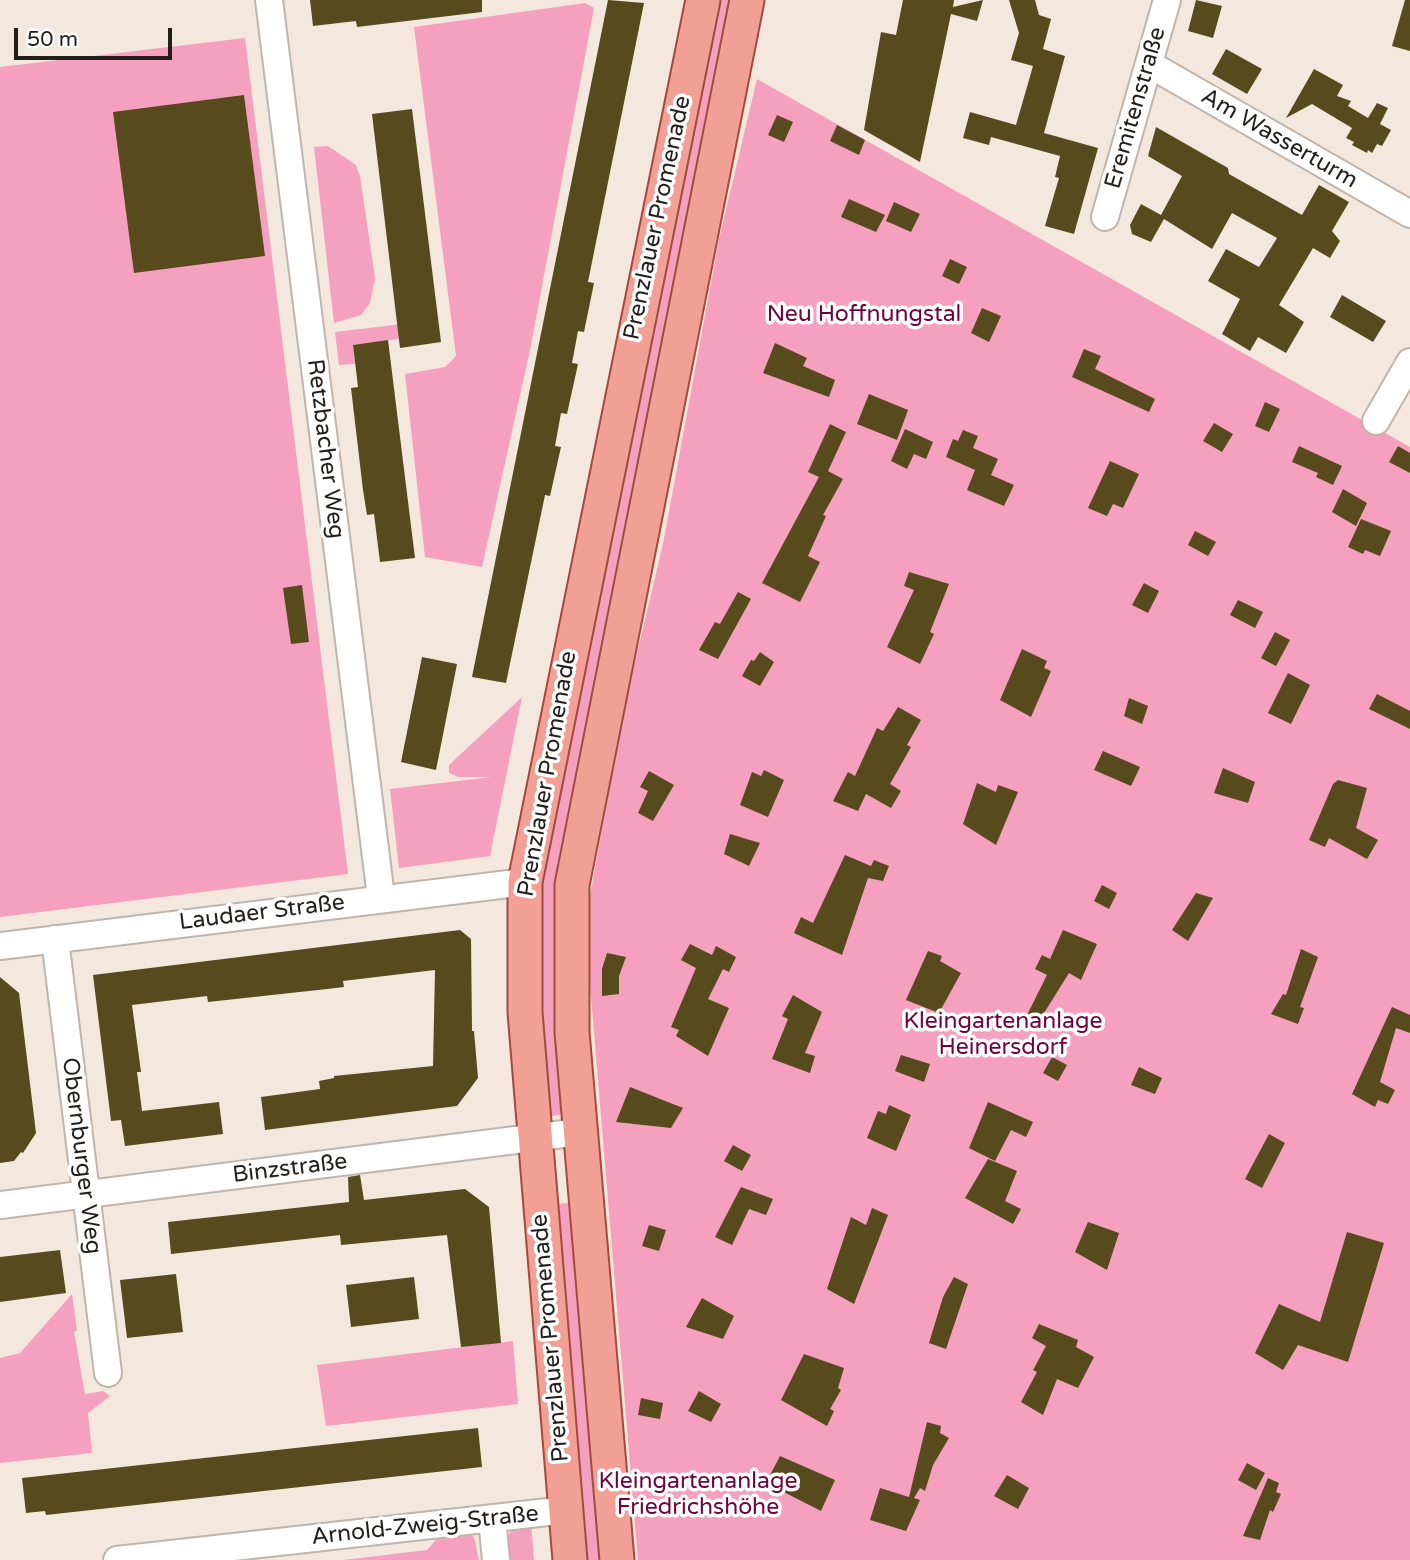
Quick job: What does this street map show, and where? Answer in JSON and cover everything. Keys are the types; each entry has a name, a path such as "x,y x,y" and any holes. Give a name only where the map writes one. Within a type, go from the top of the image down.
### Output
{"main road":[{"name":"Prenzlauer Promenade","path":"570,1560 533,1138 525,1012 525,882 703,0"},
{"name":"Prenzlauer Promenade","path":"617,1560 579,1132 570,968 572,885 678,360 747,0"}],"street":[{"name":"Retzbacher Weg","path":"269,0 381,897"},
{"name":"Eremitenstraße","path":"1105,217 1167,0"},
{"name":"Am Wasserturm","path":"1149,64 1410,214"},
{"path":"1376,421 1410,362"},
{"name":"Laudaer Straße","path":"0,946 381,897 525,882"},
{"name":"Obernburger Weg","path":"55,939 84,1195 108,1373"},
{"name":"Binzstraße","path":"0,1205 579,1132"},
{"name":"Arnold-Zweig-Straße","path":"117,1560 566,1510"},
{"path":"492,1519 496,1560"}],"green space":[{"path":"713,0 731,0 564,881 563,1108 559,1115 551,1116 542,1086 536,872"},
{"path":"585,3 594,8 530,350 482,567 425,557 405,374 445,367 456,356 414,27"},
{"path":"245,38 348,874 0,917 0,67"},
{"name":"Kleingartenanlage Heinersdorf","path":"757,79 1410,447 1410,1560 638,1560 585,924 623,712 663,544 719,239"},
{"path":"328,146 356,165 360,176 375,278 370,303 361,315 334,323 314,147"},
{"path":"403,324 405,338 353,345 355,364 339,365 335,332"},
{"path":"522,697 490,856 399,868 390,789 492,777 458,777 449,773 449,765"},
{"path":"575,1202 606,1560 581,1560 549,1205"},
{"path":"72,1294 77,1330 74,1332 85,1394 103,1391 110,1396 88,1413 92,1453 0,1463 0,1358 20,1353"},
{"path":"513,1341 518,1404 326,1426 317,1365"},
{"path":"531,1522 534,1560 504,1560 506,1537 517,1525"},
{"path":"466,1532 474,1537 479,1560 343,1560 427,1550 439,1536"}],"building":[{"path":"310,0 482,0 482,12 357,27 356,21 313,26"},
{"path":"608,0 644,3 588,282 594,283 584,332 578,331 572,363 578,364 567,414 561,413 555,446 561,447 550,496 545,495 506,683 472,677"},
{"path":"903,0 954,0 953,7 983,0 977,21 951,14 920,162 864,130 881,32 896,35"},
{"path":"1009,0 1035,0 1039,15 1051,19 1043,49 1065,56 1044,133 1098,148 1074,234 1045,226 1059,178 1055,177 1060,156 991,137 989,145 963,138 970,112 1016,125 1033,66 1011,60 1019,33"},
{"path":"1196,0 1222,6 1213,38 1188,31"},
{"path":"1405,0 1410,0 1410,51 1392,46"},
{"path":"1226,49 1262,69 1247,94 1212,74"},
{"path":"1314,69 1343,85 1337,96 1351,101 1348,106 1368,118 1377,103 1388,108 1380,124 1391,130 1382,146 1377,144 1372,153 1368,150 1367,153 1352,145 1354,142 1346,138 1352,128 1312,104 1286,118"},
{"path":"244,95 265,256 134,273 113,112"},
{"path":"412,109 441,342 400,348 372,114"},
{"path":"777,115 793,122 784,142 768,135"},
{"path":"837,125 865,140 859,155 830,141"},
{"path":"1156,127 1228,168 1229,174 1302,215 1319,185 1349,202 1332,231 1340,241 1330,258 1313,248 1279,305 1304,322 1286,353 1258,337 1250,351 1222,334 1240,299 1208,281 1226,249 1259,267 1277,238 1232,213 1212,249 1164,219 1151,242 1132,234 1130,225 1141,204 1161,215 1182,176 1148,156"},
{"path":"849,199 885,215 876,232 841,217"},
{"path":"894,202 920,214 911,232 886,221"},
{"path":"950,259 967,267 959,284 942,276"},
{"path":"1342,295 1386,321 1373,342 1330,317"},
{"path":"982,308 1001,316 989,342 971,333"},
{"path":"388,340 415,558 380,562 374,514 367,515 351,388 358,387 353,345"},
{"path":"775,343 807,358 803,366 835,380 829,397 763,373"},
{"path":"1084,349 1101,356 1095,369 1155,399 1149,412 1072,377"},
{"path":"869,394 908,410 897,440 857,424"},
{"path":"1265,402 1280,409 1269,432 1255,426"},
{"path":"1214,423 1233,434 1222,452 1203,441"},
{"path":"830,424 846,432 828,471 843,479 823,515 826,516 808,556 820,562 800,602 762,583 819,477 808,472"},
{"path":"905,429 933,442 926,459 914,454 907,469 891,461"},
{"path":"963,430 978,436 973,448 998,459 991,475 1014,485 1004,506 967,490 975,470 946,457 953,439 958,441"},
{"path":"1299,446 1342,466 1333,485 1316,477 1318,473 1292,462"},
{"path":"1398,446 1410,453 1410,473 1389,462"},
{"path":"1110,461 1139,474 1123,508 1113,504 1107,516 1088,508"},
{"path":"1343,489 1367,503 1356,526 1332,512"},
{"path":"1361,519 1391,531 1380,556 1365,550 1363,554 1348,547"},
{"path":"1195,531 1216,542 1208,556 1188,545"},
{"path":"909,572 949,584 930,632 934,634 920,664 887,647 914,590 904,586"},
{"path":"1144,583 1159,591 1148,613 1132,605"},
{"path":"302,585 309,642 291,644 283,588"},
{"path":"738,592 751,599 718,659 699,650 715,622 720,624"},
{"path":"1238,600 1263,612 1255,628 1230,615"},
{"path":"1275,632 1290,640 1276,666 1261,658"},
{"path":"1022,649 1047,661 1044,668 1051,671 1031,717 1000,700"},
{"path":"760,652 774,662 760,686 742,676 751,660 754,661"},
{"path":"422,657 457,664 436,770 401,762"},
{"path":"1288,673 1310,685 1291,724 1268,713"},
{"path":"1377,694 1410,711 1410,729 1369,709"},
{"path":"1129,698 1148,706 1142,724 1124,716"},
{"path":"898,707 921,720 907,745 911,747 890,784 901,791 891,808 866,794 858,811 833,801 848,772 855,776 877,728 883,731"},
{"path":"1103,751 1140,767 1131,786 1094,770"},
{"path":"1223,768 1255,782 1248,803 1214,793"},
{"path":"764,770 784,780 768,817 740,805 752,772 761,776"},
{"path":"649,771 674,785 653,821 638,813 648,791 640,787"},
{"path":"1338,780 1367,788 1356,828 1378,840 1367,859 1329,838 1325,847 1309,840 1333,784"},
{"path":"977,783 996,792 998,785 1018,792 996,845 963,824"},
{"path":"730,834 760,843 749,866 724,854"},
{"path":"845,855 871,866 874,860 889,866 883,881 868,878 842,955 794,933 801,917 813,923"},
{"path":"1102,885 1117,893 1109,909 1094,901"},
{"path":"1196,893 1213,898 1188,941 1172,930"},
{"path":"460,930 471,939 472,1031 478,1078 457,1106 265,1130 261,1097 320,1089 319,1081 334,1076 433,1066 435,970 343,981 344,987 327,989 208,1002 207,996 132,1005 141,1072 137,1072 142,1111 219,1102 223,1134 125,1146 121,1120 111,1121 93,975"},
{"path":"1063,930 1097,944 1081,980 1069,973 1034,1029 1023,1023 1047,975 1035,969 1042,955 1050,959"},
{"path":"690,944 712,955 716,946 736,957 729,972 723,969 708,999 729,1008 708,1056 676,1036 679,1030 671,1027 696,968 681,960"},
{"path":"1301,949 1318,957 1300,1007 1304,1008 1298,1024 1271,1014 1283,994 1286,995"},
{"path":"928,951 942,956 940,961 961,973 939,1013 906,1000"},
{"path":"607,953 626,957 619,976 619,994 602,996 602,969"},
{"path":"0,977 19,993 36,1133 23,1153 14,1161 0,1163"},
{"path":"793,995 822,1012 805,1053 815,1056 810,1073 772,1059 788,1019 782,1016"},
{"path":"1392,1007 1410,1015 1410,1033 1396,1028 1380,1082 1395,1090 1388,1104 1378,1100 1375,1107 1352,1094"},
{"path":"901,1055 930,1064 924,1082 895,1071"},
{"path":"1052,1057 1067,1065 1058,1081 1043,1073"},
{"path":"1139,1067 1162,1078 1155,1094 1131,1085"},
{"path":"630,1087 683,1108 671,1128 616,1122"},
{"path":"988,1102 1033,1122 1026,1137 1011,1130 995,1161 969,1148"},
{"path":"889,1105 911,1115 896,1151 867,1138 878,1111 886,1114"},
{"path":"1269,1134 1285,1143 1262,1188 1245,1179"},
{"path":"733,1145 751,1155 742,1171 724,1161"},
{"path":"988,1159 1017,1171 1005,1201 1021,1209 1013,1224 965,1198"},
{"path":"360,1175 364,1200 465,1189 489,1207 501,1343 461,1347 447,1235 341,1245 340,1235 171,1254 168,1222 349,1202 348,1177"},
{"path":"741,1187 773,1199 766,1215 749,1209 732,1245 715,1237"},
{"path":"872,1208 888,1215 854,1304 827,1289 851,1217 866,1225"},
{"path":"1088,1222 1119,1233 1107,1270 1075,1252"},
{"path":"649,1225 666,1230 659,1251 642,1246"},
{"path":"1347,1232 1384,1243 1348,1362 1298,1345 1283,1370 1255,1353 1279,1304 1320,1322"},
{"path":"60,1250 66,1293 0,1302 0,1257"},
{"path":"176,1274 183,1332 127,1338 120,1280"},
{"path":"414,1277 419,1319 351,1327 346,1285"},
{"path":"954,1277 968,1284 946,1349 929,1343 943,1297"},
{"path":"702,1298 734,1316 723,1339 686,1327"},
{"path":"1039,1324 1078,1340 1076,1347 1094,1357 1078,1388 1057,1379 1043,1415 1021,1402 1037,1372 1033,1370 1046,1346 1032,1338"},
{"path":"804,1354 844,1368 838,1388 841,1390 830,1409 834,1411 827,1426 781,1400"},
{"path":"699,1391 721,1404 711,1422 688,1411"},
{"path":"641,1398 663,1403 660,1419 638,1415"},
{"path":"927,1422 941,1426 940,1433 949,1438 933,1465 925,1491 920,1488 914,1498 920,1500 906,1531 870,1520 880,1488 909,1497"},
{"path":"478,1428 482,1467 46,1515 45,1511 26,1513 22,1478"},
{"path":"780,1456 835,1480 821,1511 766,1483"},
{"path":"1247,1463 1265,1473 1256,1490 1238,1480"},
{"path":"1007,1475 1029,1488 1018,1509 994,1496"},
{"path":"1268,1478 1279,1483 1276,1492 1281,1494 1273,1512 1270,1510 1260,1540 1243,1536"}],"park label":[{"name":"Neu Hoffnungstal","path":"864,315"},
{"name":"Kleingartenanlage Friedrichshöhe","path":"698,1495"}]}
